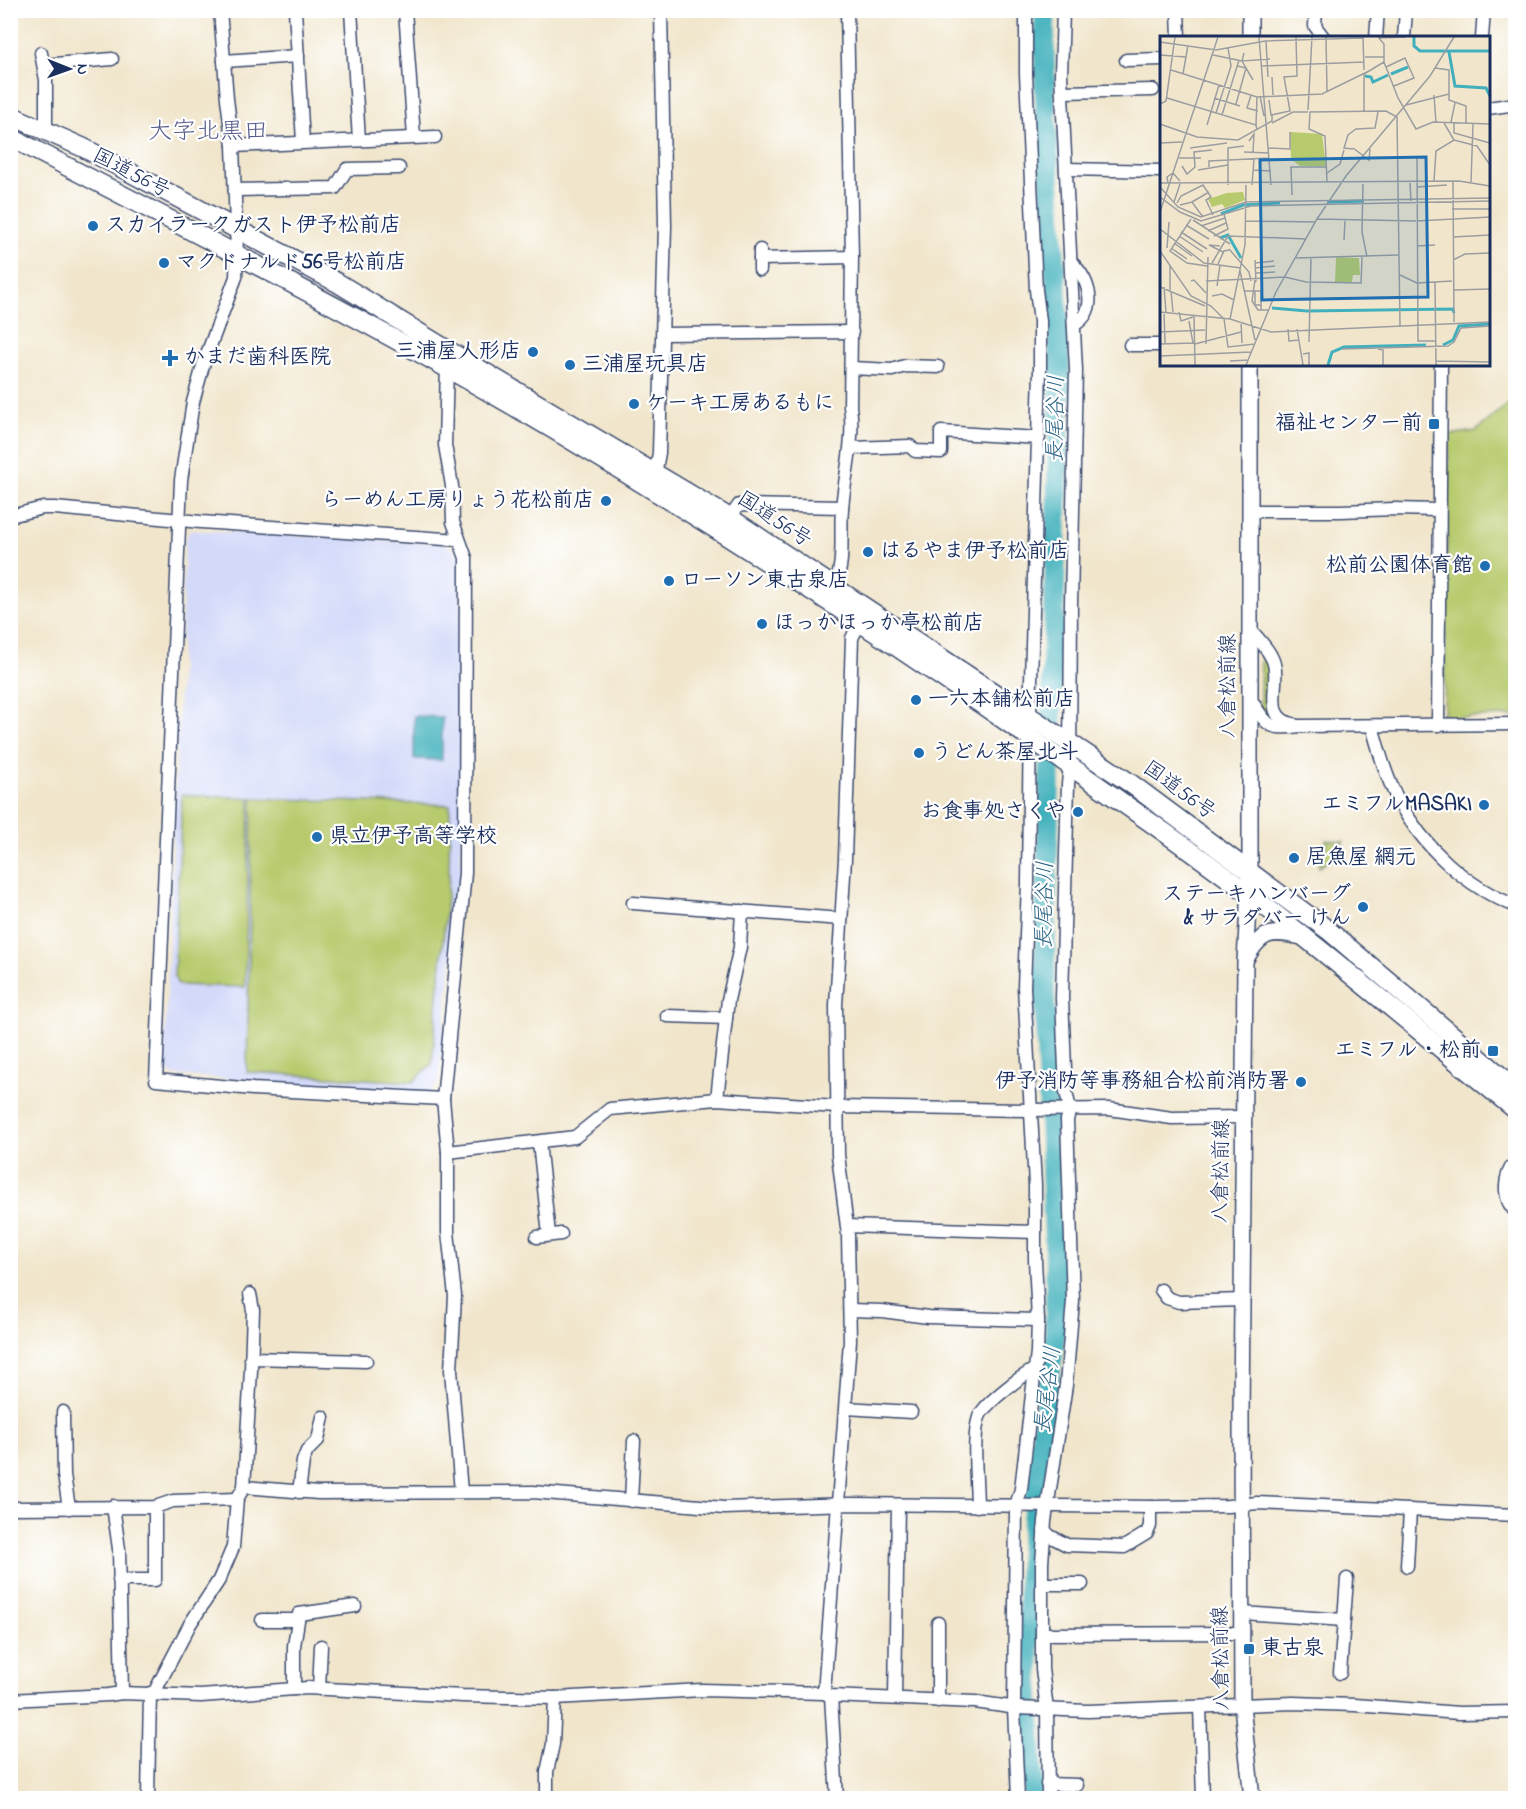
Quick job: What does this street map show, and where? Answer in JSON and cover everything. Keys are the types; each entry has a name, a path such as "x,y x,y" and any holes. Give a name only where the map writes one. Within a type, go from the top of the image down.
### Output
{"highway":[{"name":"国道56号","path":"10,115 84,148 338,283 447,360"},
{"name":"国道56号","path":"10,137 447,360 653,481 864,615 1031,716 1130,783 1328,930 1515,1089"},
{"name":"国道56号","path":"653,481 730,518 836,587 864,615 1249,894 1515,1110"}],"main road":[{"path":"1250,10 1250,36"},
{"name":"八倉松前線","path":"1250,366 1250,870 1245,962 1242,1706 1252,1798"},
{"path":"1245,962 1254,944 1265,934 1280,933 1302,937"}],"street":[{"path":"220,10 233,146 236,277 204,362 193,402 181,480 156,1080 253,1089 443,1099"},
{"path":"295,10 303,142"},
{"path":"351,10 359,140"},
{"path":"405,10 414,137"},
{"path":"653,481 659,453 665,226 661,10"},
{"path":"836,587 841,572 842,507 851,448 852,257 847,10"},
{"path":"1018,1798 1016,1708 1019,1506 1035,1369 1038,1320 1033,1110 1024,987 1039,438 1040,321 1036,290 1026,74 1026,10"},
{"path":"1048,1798 1042,1669 1044,1530 1066,1385 1073,1301 1062,998 1076,370 1062,92 1063,10"},
{"path":"1178,10 1179,36"},
{"path":"1316,10 1315,26 1322,36"},
{"path":"1376,36 1378,10"},
{"path":"1404,36 1406,10"},
{"path":"1482,36 1484,10"},
{"path":"224,61 298,56"},
{"path":"46,131 46,80 42,59 111,59"},
{"path":"1126,60 1160,59"},
{"path":"1062,92 1153,90"},
{"path":"1490,108 1513,107"},
{"path":"233,146 435,137"},
{"path":"235,190 335,188 347,169 399,168"},
{"path":"1066,169 1160,171"},
{"path":"760,259 852,257"},
{"path":"663,334 852,332"},
{"path":"1130,345 1160,345"},
{"path":"447,360 445,445 452,486 453,522 466,558 465,873 443,1099 448,1152 447,1232 455,1296 451,1370 460,1492"},
{"path":"851,368 891,370 904,366 938,367"},
{"path":"1438,725 1441,366"},
{"path":"851,448 910,446 915,451 941,452 941,432 1039,438"},
{"path":"730,518 740,505 842,507"},
{"path":"10,516 43,508 55,508 179,520 459,540"},
{"path":"1250,511 1438,510"},
{"path":"837,1798 828,1694 850,1310 847,1226 838,1155 836,1005 852,638 864,615"},
{"path":"1250,629 1275,665 1275,709 1278,717 1284,723 1300,726"},
{"path":"1250,697 1269,726 1276,728 1515,724"},
{"path":"1372,726 1389,780 1398,800 1425,841 1459,873 1478,887 1515,906"},
{"path":"633,903 841,919"},
{"path":"717,1099 726,1018 740,947 742,911"},
{"path":"667,1016 726,1018"},
{"path":"448,1152 575,1137 610,1108 717,1099 836,1107 1033,1110 1109,1108 1172,1118 1244,1117"},
{"path":"539,1142 549,1235"},
{"path":"1515,1161 1506,1178 1505,1192 1510,1207 1515,1212"},
{"path":"847,1226 1035,1232"},
{"path":"1161,1290 1167,1298 1179,1302 1242,1300"},
{"path":"148,1798 152,1693 190,1624 219,1580 233,1547 237,1499 244,1487 253,1310 250,1294"},
{"path":"850,1310 882,1311 928,1317 1038,1320"},
{"path":"251,1358 366,1361"},
{"path":"977,1506 976,1443 977,1424 981,1413 1018,1378 1035,1369"},
{"path":"846,1408 911,1412"},
{"path":"63,1412 64,1475 69,1508"},
{"path":"299,1492 303,1461 307,1451 318,1440 323,1417"},
{"path":"631,1501 634,1441"},
{"path":"244,1487 318,1493 553,1493 724,1508 838,1505 1150,1507 1257,1503 1515,1515"},
{"path":"10,1508 155,1507 173,1501 237,1499"},
{"path":"895,1698 898,1505"},
{"path":"113,1506 119,1549 122,1692"},
{"path":"120,1580 155,1580 155,1507"},
{"path":"1044,1530 1067,1545 1124,1547 1147,1533 1150,1526 1150,1507"},
{"path":"1407,1566 1410,1510"},
{"path":"1340,1673 1347,1579"},
{"path":"1042,1584 1082,1584"},
{"path":"294,1689 294,1646 299,1614 355,1606"},
{"path":"1242,1613 1344,1620"},
{"path":"262,1620 298,1620"},
{"path":"938,1623 938,1701"},
{"path":"1042,1634 1242,1633"},
{"path":"319,1689 321,1646"},
{"path":"10,1700 108,1695 122,1692 201,1696 294,1689 555,1698 702,1690 828,1694 1088,1711 1303,1703 1429,1709 1459,1713 1515,1712"},
{"path":"547,1798 547,1772 553,1744 555,1698"},
{"path":"1200,1707 1203,1798"},
{"path":"1047,1784 1077,1785"}],"shaded area":[{"name":"県立伊予高等学校","path":"190,530 447,544 461,558 461,872 438,1084 428,1094 172,1075 164,1066 185,540"}],"green space":[{"path":"1515,398 1515,716 1444,718 1449,435 1476,431"},
{"path":"1261,649 1271,663 1275,725 1260,708"},
{"path":"182,795 250,798 245,987 178,985 174,976"},
{"path":"252,798 450,805 449,875 432,1064 413,1082 247,1072"},
{"path":"1326,840 1344,841 1336,856 1319,867 1319,848 1326,848"}],"water":[{"path":"414,716 442,717 442,760 414,759"}],"waterway":[{"name":"長尾谷川","path":"1033,1798 1029,1679 1029,1557 1038,1463 1055,1335 1056,1278 1044,985 1060,388 1044,57 1045,10"}],"place":[{"name":"スカイラークガスト伊予松前店","path":"93,226"},
{"name":"マクドナルド56号松前店","path":"164,263"},
{"name":"三浦屋人形店","path":"533,352"},
{"name":"かまだ歯科医院","path":"170,358"},
{"name":"三浦屋玩具店","path":"570,365"},
{"name":"ケーキ工房あるもに","path":"634,404"},
{"name":"福祉センター前","path":"1434,424"},
{"name":"らーめん工房りょう花松前店","path":"606,501"},
{"name":"はるやま伊予松前店","path":"868,552"},
{"name":"松前公園体育館","path":"1485,566"},
{"name":"ローソン東古泉店","path":"669,581"},
{"name":"ほっかほっか亭松前店","path":"762,624"},
{"name":"一六本舗松前店","path":"916,700"},
{"name":"うどん茶屋北斗","path":"919,753"},
{"name":"エミフルMASAKI","path":"1484,805"},
{"name":"お食事処さくや","path":"1078,812"},
{"name":"県立伊予高等学校","path":"317,837"},
{"name":"居魚屋 網元","path":"1294,858"},
{"name":"ステーキハンバーグ & サラダバー けん","path":"1363,907"},
{"name":"エミフル・松前","path":"1493,1051"},
{"name":"伊予消防等事務組合松前消防署","path":"1301,1082"},
{"name":"東古泉","path":"1249,1649"}],"district":[{"name":"大字北黒田","path":"208,132"}]}
